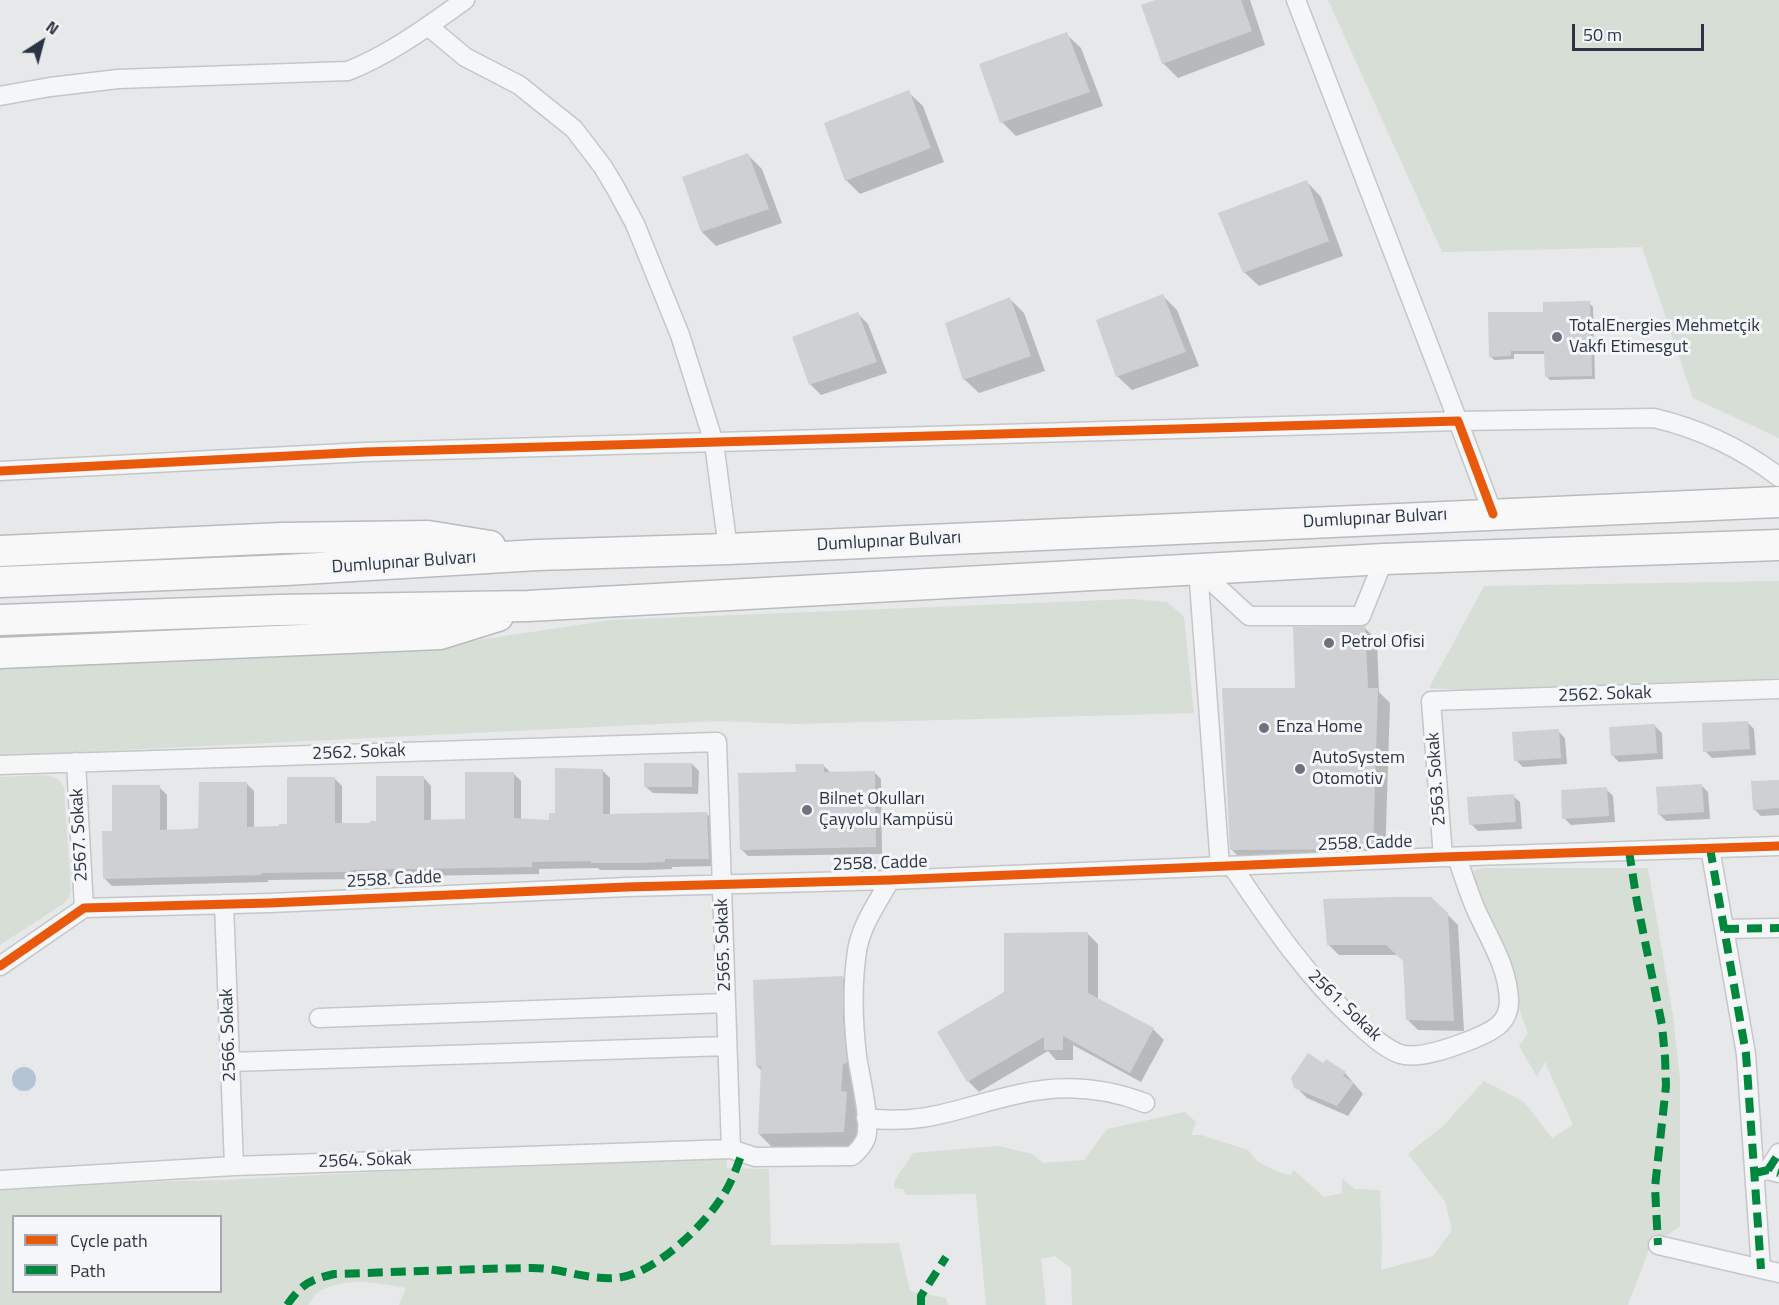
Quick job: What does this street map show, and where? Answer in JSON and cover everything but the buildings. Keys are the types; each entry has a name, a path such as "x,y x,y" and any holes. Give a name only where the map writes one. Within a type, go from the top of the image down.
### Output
{"highway":[{"name":"Dumlupınar Bulvarı","path":"0,582 286,570 537,555 728,549 1779,502"},
{"path":"0,551 282,538 428,536 537,555"},
{"path":"0,620 279,610 528,606 1198,569 1779,545"},
{"path":"0,653 440,634 528,606"}],"street":[{"path":"0,96 118,79 348,71 384,54 465,0"},
{"path":"1296,0 1493,514"},
{"path":"428,26 465,57 519,85 538,99 574,129 603,167 635,224 680,335 714,443 728,549"},
{"path":"0,471 365,452 1458,421 1654,418 1682,424 1737,448 1779,477"},
{"path":"1198,569 1248,616 1361,616 1384,560"},
{"path":"1198,569 1226,866"},
{"name":"2562. Sokak","path":"1431,701 1779,689"},
{"name":"2563. Sokak","path":"1431,701 1450,857"},
{"name":"2562. Sokak","path":"0,765 717,742"},
{"name":"2565. Sokak","path":"717,742 731,1149"},
{"name":"2567. Sokak","path":"76,762 84,908"},
{"name":"2558. Cadde","path":"84,908 1779,846"},
{"path":"1658,1245 1770,1271 1767,1172 1710,848"},
{"name":"2561. Sokak","path":"1226,866 1319,985 1372,1036 1400,1054 1409,1056 1450,1048 1482,1036 1501,1024 1506,1019 1508,1011 1503,966 1450,857"},
{"path":"890,880 860,936 856,956 855,1024 867,1118 894,1120 932,1117 1020,1093 1060,1088 1094,1089 1145,1103"},
{"name":"2566. Sokak","path":"224,904 234,1166"},
{"path":"0,966 84,908"},
{"path":"1724,929 1779,928"},
{"path":"319,1018 725,1003"},
{"path":"230,1062 727,1046"},
{"name":"2564. Sokak","path":"0,1180 234,1166 731,1149 754,1157 852,1156 860,1149 866,1137 867,1118"},
{"path":"1767,1172 1779,1153"}],"shaded area":[{"path":"1328,0 1779,0 1779,438 1693,398 1642,247 1442,252"},
{"path":"1779,581 1779,678 1647,688 1514,693 1429,688 1484,586"},
{"path":"1132,599 1167,602 1184,617 1194,713 795,724 719,721 0,756 0,666 451,644 612,620"},
{"path":"47,775 58,779 64,787 71,892 63,904 0,945 0,777"},
{"path":"1482,868 1648,868 1673,1016 1680,1079 1680,1226 1650,1247 1628,1305 1072,1305 1071,1268 1055,1256 1041,1259 1046,1305 986,1305 976,1194 906,1195 903,1189 894,1188 895,1180 913,1153 999,1146 1032,1154 1043,1163 1084,1160 1107,1129 1185,1112 1196,1122 1191,1135 1201,1135 1248,1150 1258,1162 1281,1173 1290,1175 1294,1170 1324,1197 1342,1193 1342,1178 1355,1189 1380,1190 1381,1270 1433,1256 1452,1230 1445,1201 1408,1154 1443,1126 1484,1081 1524,1102 1552,1138 1573,1125 1545,1062 1537,1077 1519,1046 1528,1033 1469,873"},
{"path":"726,1154 727,1168 769,1169 771,1245 899,1243 910,1291 946,1298 948,1305 399,1305 406,1288 352,1282 330,1286 320,1291 308,1305 0,1305 0,1185 223,1180"}],"water":[{"path":"24,1067 33,1070 36,1079 33,1088 24,1091 15,1088 12,1079 15,1070"}],"marked path":[{"path":"1710,848 1746,1054 1761,1269"},
{"path":"1629,851 1662,1025 1665,1057 1666,1086 1655,1187 1658,1245"},
{"path":"1724,929 1779,928"},
{"path":"287,1305 307,1284 318,1278 334,1274 540,1268 604,1278 630,1275 661,1259 677,1247 704,1220 727,1189 742,1153"},
{"path":"1768,1170 1779,1153"},
{"path":"1755,1173 1768,1170 1779,1173"},
{"path":"921,1305 921,1296 946,1257"}],"cycle path":[{"path":"0,471 365,452 1458,421 1493,514"},
{"path":"0,966 84,908 270,903 627,887 890,880 1443,857 1779,846"}],"place":[{"name":"TotalEnergies Mehmetçik Vakfı Etimesgut","path":"1557,337"},
{"name":"Petrol Ofisi","path":"1329,643"},
{"name":"Enza Home","path":"1264,728"},
{"name":"AutoSystem Otomotiv","path":"1300,769"},
{"name":"Bilnet Okulları Çayyolu Kampüsü","path":"807,810"}]}
